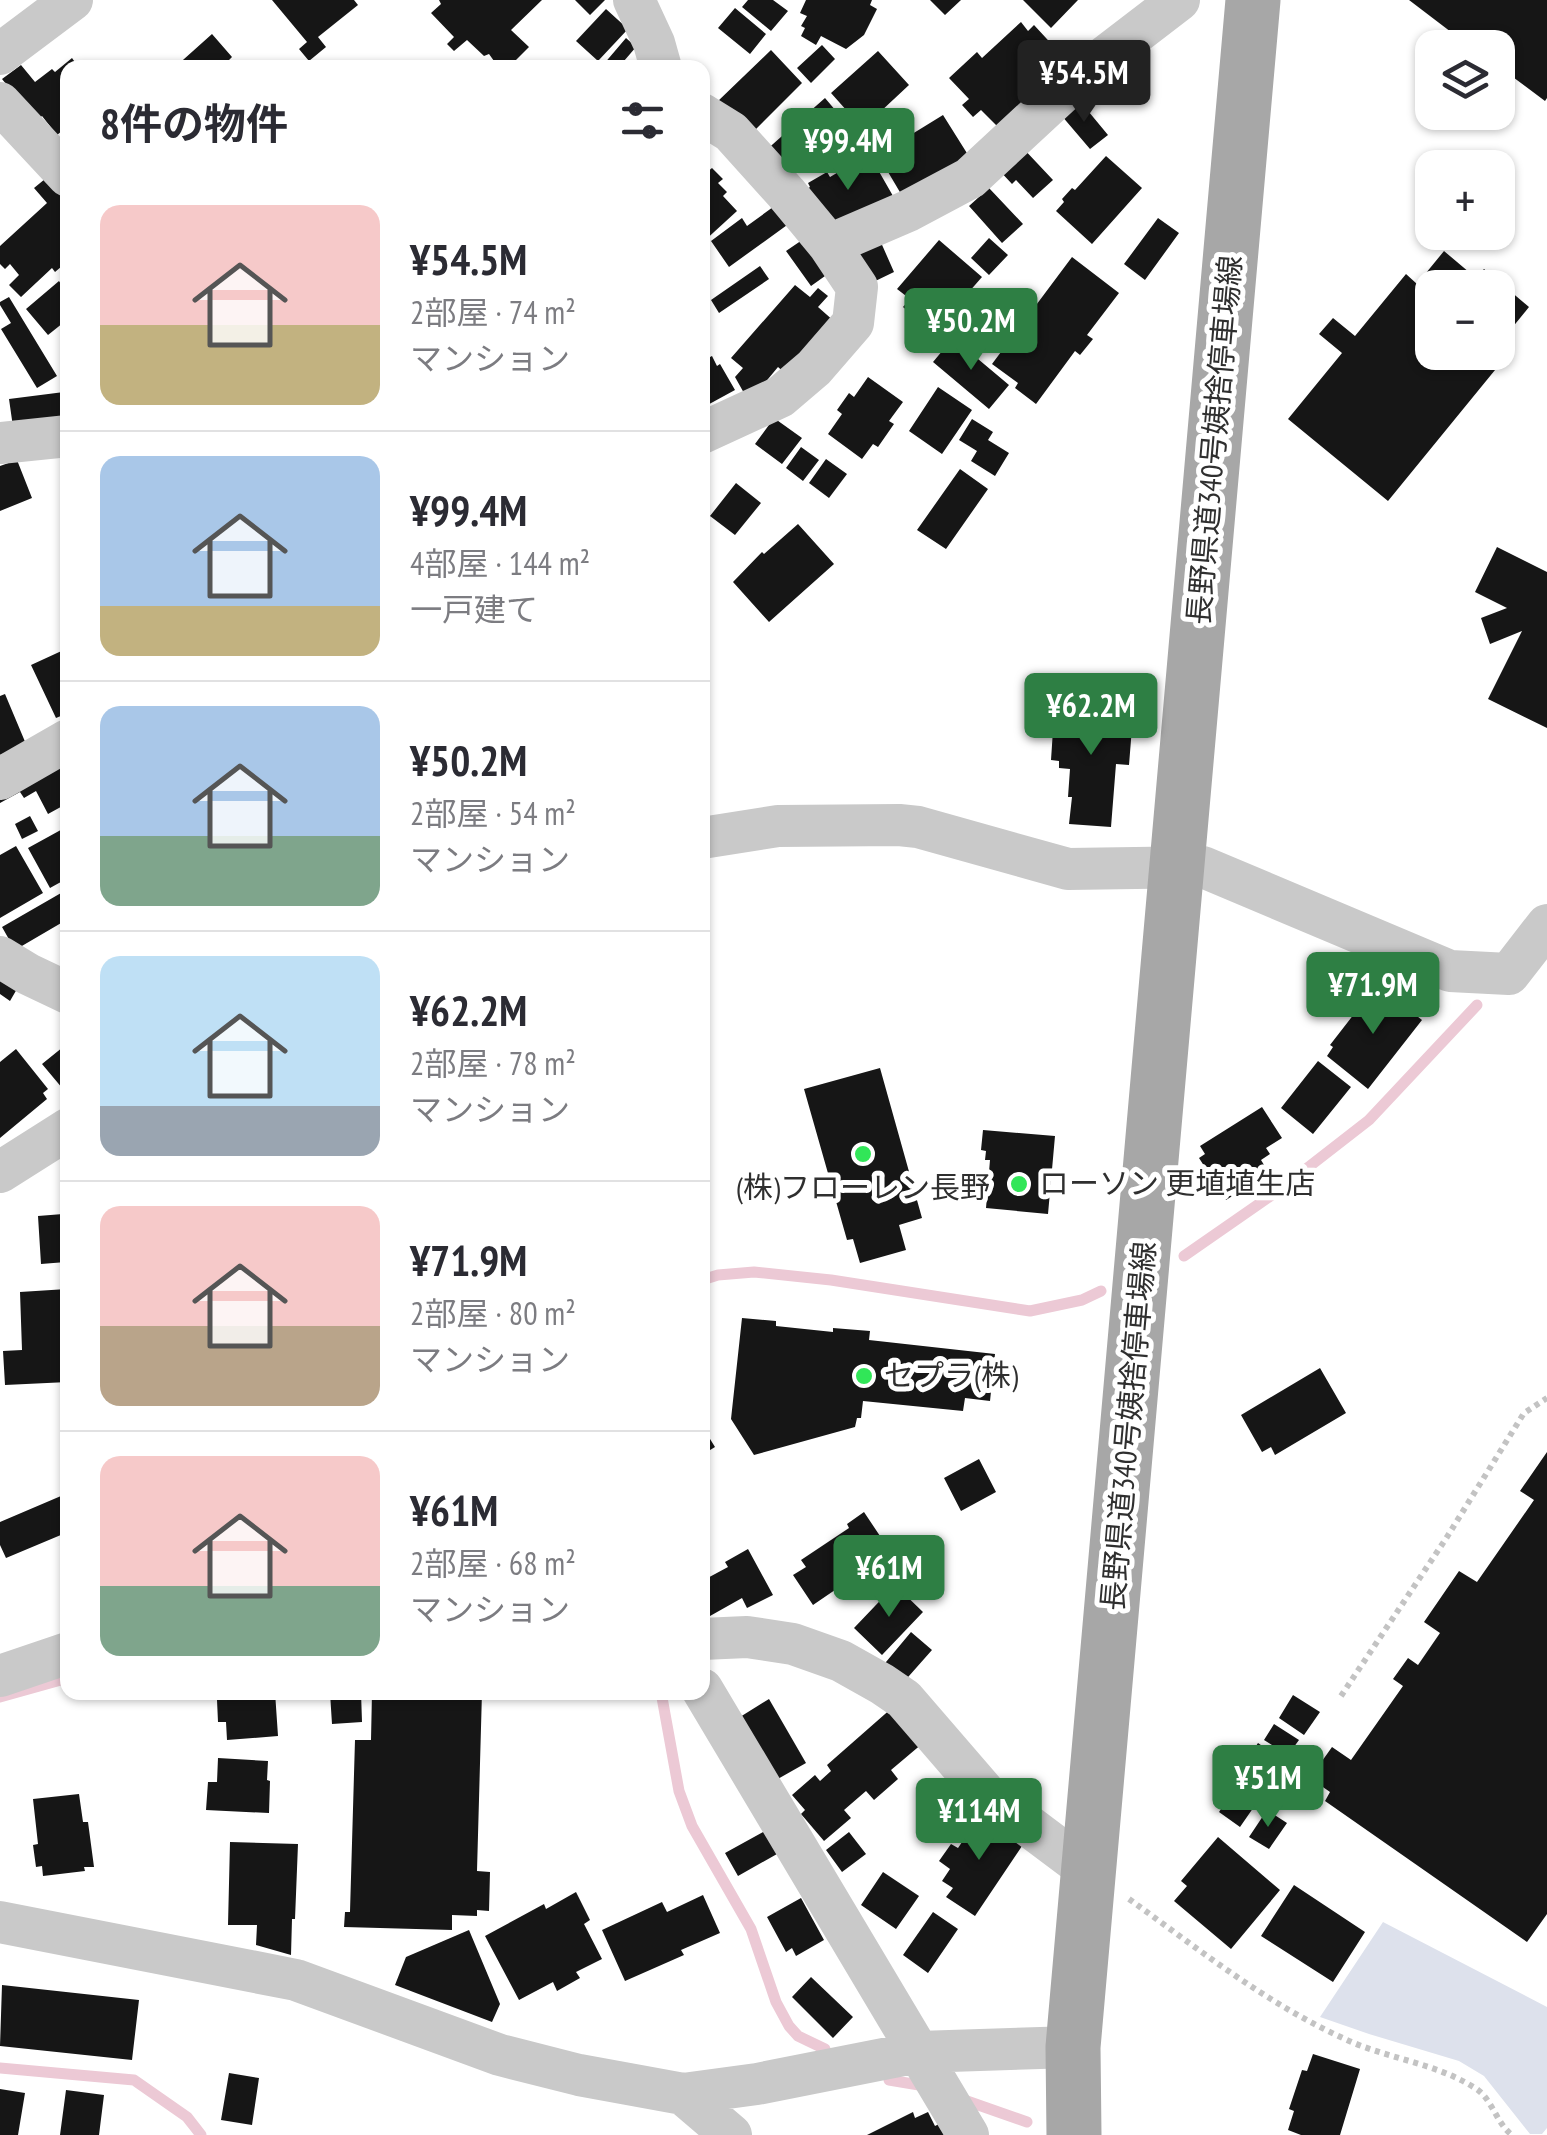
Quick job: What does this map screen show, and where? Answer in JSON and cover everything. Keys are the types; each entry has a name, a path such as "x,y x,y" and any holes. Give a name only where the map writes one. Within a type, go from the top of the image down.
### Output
{"main road":[{"name":"長野県道340号姨捨停車場線","path":"1074,2135 1072,2046 1253,0"}],"street":[{"path":"0,54 72,0"},
{"path":"634,0 658,60"},
{"path":"828,245 908,211 970,178 1080,76 1179,0"},
{"path":"0,103 60,167"},
{"path":"710,119 732,132 828,245 856,287 853,324 814,368 780,398 710,429"},
{"path":"0,443 60,437"},
{"path":"0,779 60,745"},
{"path":"710,837 778,826 899,825 1068,869 1203,867 1450,971 1509,974 1547,925"},
{"path":"0,957 60,989"},
{"path":"0,1172 60,1134"},
{"path":"710,1638 792,1644 841,1662 882,1684 904,1699 986,1794 1090,1872"},
{"path":"0,1676 60,1656"},
{"path":"708,1700 968,2135"},
{"path":"0,1922 296,1980 500,2055 579,2075 683,2094 757,2084 919,2052 1072,2046"},
{"path":"683,2094 731,2135"}],"path":[{"path":"1340,1696 1524,1414 1547,1398"},
{"path":"1090,1872 1261,1994 1353,2043 1438,2068 1480,2090 1504,2129 1512,2135"}],"shaded area":[{"path":"1383,1922 1547,2007 1547,2128 1542,2134 1530,2134 1484,2076 1459,2061 1320,2017"}],"building":[{"path":"272,0 354,0 358,5 318,37 326,47 310,60 299,49 307,42"},
{"path":"439,0 542,0 511,30 529,47 516,60 493,60 467,40 454,51 447,44 454,37 431,13 441,4"},
{"path":"575,0 605,0 590,15"},
{"path":"748,0 773,0 788,11 771,31 742,7"},
{"path":"806,0 872,0 870,5 877,9 864,35 846,49 821,36 816,45 801,36 807,16 800,13"},
{"path":"930,0 961,0 945,15"},
{"path":"1023,0 1078,0 1051,28"},
{"path":"1409,0 1547,0 1545,101 1515,79 1515,30 1448,30"},
{"path":"735,8 766,34 750,54 718,28"},
{"path":"606,9 628,29 599,60 576,41"},
{"path":"1021,22 1028,31 1034,25 1070,64 1000,129 981,110 973,117 962,105 969,99 949,78 977,52 982,58"},
{"path":"212,34 232,57 229,60 183,60"},
{"path":"626,38 636,47 625,60 607,60"},
{"path":"822,45 835,59 811,83 797,68"},
{"path":"771,50 802,83 750,135 717,102"},
{"path":"878,51 909,85 864,130 831,93"},
{"path":"21,65 35,82 52,69 55,72 60,68 57,135 42,116 36,121 2,79"},
{"path":"825,98 853,131 840,142 826,127 779,168 764,152"},
{"path":"1079,100 1108,135 1090,149 1061,115"},
{"path":"943,115 970,158 904,199 878,155"},
{"path":"1021,146 1053,180 1033,198 1016,180 1012,184 998,169"},
{"path":"869,154 893,196 829,234 804,191 810,187 808,183 827,172 830,177"},
{"path":"1106,156 1142,188 1092,244 1056,211 1072,188 1075,190"},
{"path":"710,170 723,179 718,183 727,192 723,196 737,211 710,236"},
{"path":"45,179 60,195 60,268 55,272 52,268 21,297 9,285 19,275 10,264 5,269 0,264 0,246 47,203 34,188"},
{"path":"989,188 1023,224 1002,243 969,206"},
{"path":"780,202 794,220 729,267 711,241 742,218 747,226"},
{"path":"1158,218 1179,233 1145,280 1124,264"},
{"path":"808,236 832,271 811,286 786,251"},
{"path":"879,238 894,272 865,286 849,253"},
{"path":"989,238 1008,255 989,275 971,258"},
{"path":"939,240 982,277 954,309 960,315 932,347 909,326 915,317 903,307 910,299 897,289"},
{"path":"1444,251 1467,270 1428,270"},
{"path":"1072,257 1119,293 1087,335 1093,339 1080,355 1075,351 1036,404 1015,388 1018,383 992,364"},
{"path":"760,266 769,279 719,313 711,300"},
{"path":"1406,274 1415,282 1415,370 1495,370 1388,501 1288,419 1342,353 1319,334 1333,318 1355,336"},
{"path":"59,281 60,325 48,335 26,309"},
{"path":"795,285 810,297 818,288 828,296 818,307 835,322 787,375 778,367 749,402 735,377 743,368 731,358"},
{"path":"1515,295 1529,307 1515,324"},
{"path":"9,297 57,376 37,388 1,329 11,323 0,305"},
{"path":"953,338 1009,385 989,409 933,362"},
{"path":"710,357 717,366 720,364 735,390 710,404"},
{"path":"868,377 903,402 889,421 894,424 878,447 873,444 862,459 828,434 842,414 837,410 849,393 854,397"},
{"path":"938,387 972,410 942,454 909,431"},
{"path":"60,393 60,420 13,427 9,399"},
{"path":"774,418 802,438 782,464 755,444"},
{"path":"972,419 993,432 988,440 1009,453 995,476 971,461 977,451 959,440"},
{"path":"801,447 819,460 803,481 786,468"},
{"path":"826,459 847,474 829,498 809,483"},
{"path":"17,460 32,498 0,511 0,466"},
{"path":"960,469 988,489 946,549 917,530"},
{"path":"736,483 761,503 735,535 710,516"},
{"path":"798,524 834,564 769,622 733,582 762,552"},
{"path":"1497,547 1547,572 1547,728 1488,699 1522,631 1490,644 1481,618 1507,608 1475,592"},
{"path":"60,652 60,716 56,718 31,665"},
{"path":"5,694 26,744 0,755 0,696"},
{"path":"1055,700 1081,702 1081,711 1133,715 1129,765 1116,764 1111,827 1069,824 1070,769 1059,768 1059,761 1051,760"},
{"path":"60,761 60,807 48,814 36,791 24,798 20,792 0,803 0,793"},
{"path":"30,816 38,831 22,839 15,824"},
{"path":"60,830 60,882 50,888 28,848"},
{"path":"16,846 43,893 0,918 0,855"},
{"path":"60,894 60,924 15,950 2,927"},
{"path":"0,970 21,982 10,1001 0,994"},
{"path":"1375,987 1422,1020 1368,1089 1327,1056 1333,1047 1330,1045"},
{"path":"16,1049 48,1089 43,1093 47,1099 0,1138 0,1062"},
{"path":"60,1049 60,1085 42,1064"},
{"path":"1318,1061 1351,1087 1313,1134 1281,1108"},
{"name":"(株)フローレン長野","path":"880,1068 922,1218 899,1225 906,1250 860,1263 853,1239 847,1240 804,1089"},
{"path":"1262,1107 1282,1138 1266,1148 1270,1154 1261,1160 1269,1173 1226,1200 1199,1158 1205,1154 1200,1146"},
{"name":"ローソン 更埴埴生店","path":"983,1130 1055,1136 1048,1214 986,1208 990,1160 985,1160 986,1151 981,1150"},
{"path":"60,1214 60,1262 41,1264 38,1216"},
{"path":"60,1289 60,1382 5,1385 3,1351 22,1350 20,1292"},
{"name":"セプラ(株)","path":"742,1318 833,1332 833,1328 870,1331 869,1340 995,1354 990,1401 965,1398 963,1411 863,1401 861,1418 857,1418 855,1427 754,1455 731,1419"},
{"path":"1320,1368 1346,1413 1275,1455 1271,1447 1262,1452 1241,1415"},
{"path":"1547,1452 1547,1914 1527,1942 1325,1801 1330,1792 1310,1778 1332,1747 1351,1760 1403,1686 1393,1679 1408,1658 1418,1665 1440,1633 1424,1622 1459,1571 1477,1582 1534,1500 1520,1491"},
{"path":"979,1459 996,1492 961,1511 944,1478"},
{"path":"60,1496 60,1535 6,1558 0,1545 0,1522"},
{"path":"864,1512 880,1536 859,1550 870,1566 813,1605 793,1575 806,1567 801,1560 849,1528 847,1524"},
{"path":"748,1549 773,1595 747,1608 742,1598 710,1616 710,1577 728,1567 725,1562"},
{"path":"895,1585 923,1612 882,1655 854,1628"},
{"path":"911,1632 932,1650 901,1685 881,1668"},
{"path":"1293,1695 1320,1712 1304,1735 1279,1718"},
{"path":"769,1699 806,1763 776,1780 740,1717"},
{"path":"217,1700 276,1700 278,1736 227,1740 226,1722 218,1722"},
{"path":"330,1700 361,1700 362,1722 332,1724"},
{"path":"372,1700 482,1700 477,1871 490,1872 489,1911 477,1910 477,1916 452,1915 452,1930 344,1927 345,1912 350,1912 355,1740 371,1740"},
{"path":"893,1707 923,1743 891,1770 898,1779 874,1800 866,1791 844,1810 851,1818 824,1841 801,1814 805,1810 792,1795 815,1775 820,1781 831,1771 827,1765"},
{"path":"1274,1724 1299,1740 1288,1755 1264,1740"},
{"path":"1258,1743 1285,1762 1240,1827 1219,1812 1243,1777 1238,1773"},
{"path":"218,1758 268,1761 269,1813 206,1810 208,1782 217,1782"},
{"path":"79,1794 83,1822 88,1822 94,1867 43,1876 42,1866 36,1867 33,1845 38,1844 33,1799"},
{"path":"1267,1810 1287,1823 1269,1849 1249,1837"},
{"path":"983,1811 1022,1846 975,1916 946,1897 953,1888 942,1881 950,1869 939,1861 951,1844 958,1848"},
{"path":"765,1831 777,1854 738,1876 725,1853"},
{"path":"849,1832 866,1854 842,1872 826,1850"},
{"path":"1218,1837 1280,1890 1231,1949 1174,1901 1187,1886 1181,1881"},
{"path":"230,1842 298,1844 291,1955 256,1945 257,1925 228,1925"},
{"path":"883,1872 919,1896 896,1929 861,1905"},
{"path":"1294,1885 1365,1932 1333,1982 1261,1936"},
{"path":"576,1892 590,1920 584,1924 602,1959 576,1972 580,1978 557,1991 553,1982 519,2000 485,1936 544,1904 546,1909"},
{"path":"703,1895 720,1933 681,1950 684,1955 625,1981 602,1930 662,1902 667,1912"},
{"path":"801,1898 824,1940 796,1956 792,1948 786,1952 767,1917"},
{"path":"933,1912 958,1929 928,1973 903,1955"},
{"path":"469,1930 500,2004 492,2022 395,1985 406,1957"},
{"path":"811,1977 853,2017 833,2038 792,1997"},
{"path":"2,1985 139,2000 132,2060 0,2046"},
{"path":"1313,2054 1360,2069 1340,2135 1301,2135 1288,2130 1294,2111 1289,2109 1302,2070 1307,2071"},
{"path":"229,2073 259,2078 252,2125 221,2120"},
{"path":"0,2089 25,2093 18,2135 0,2135"},
{"path":"66,2090 104,2095 99,2135 60,2135"},
{"path":"913,2112 915,2118 928,2112 944,2135 867,2135"}],"waterway":[{"path":"1184,1256 1279,1190 1369,1120 1477,1005"},
{"path":"710,1278 754,1272 831,1280 1030,1311 1082,1300 1101,1291"},
{"path":"0,1697 60,1680"},
{"path":"662,1700 679,1791 692,1826 751,1929 776,2002 789,2026 798,2036 825,2049"},
{"path":"0,2068 134,2080 187,2117 201,2135"},
{"path":"889,2080 919,2085"},
{"path":"967,2101 1027,2122"}],"place":[{"name":"(株)フローレン長野","path":"863,1154"},
{"name":"ローソン 更埴埴生店","path":"1019,1184"},
{"name":"セプラ(株)","path":"864,1376"}]}
